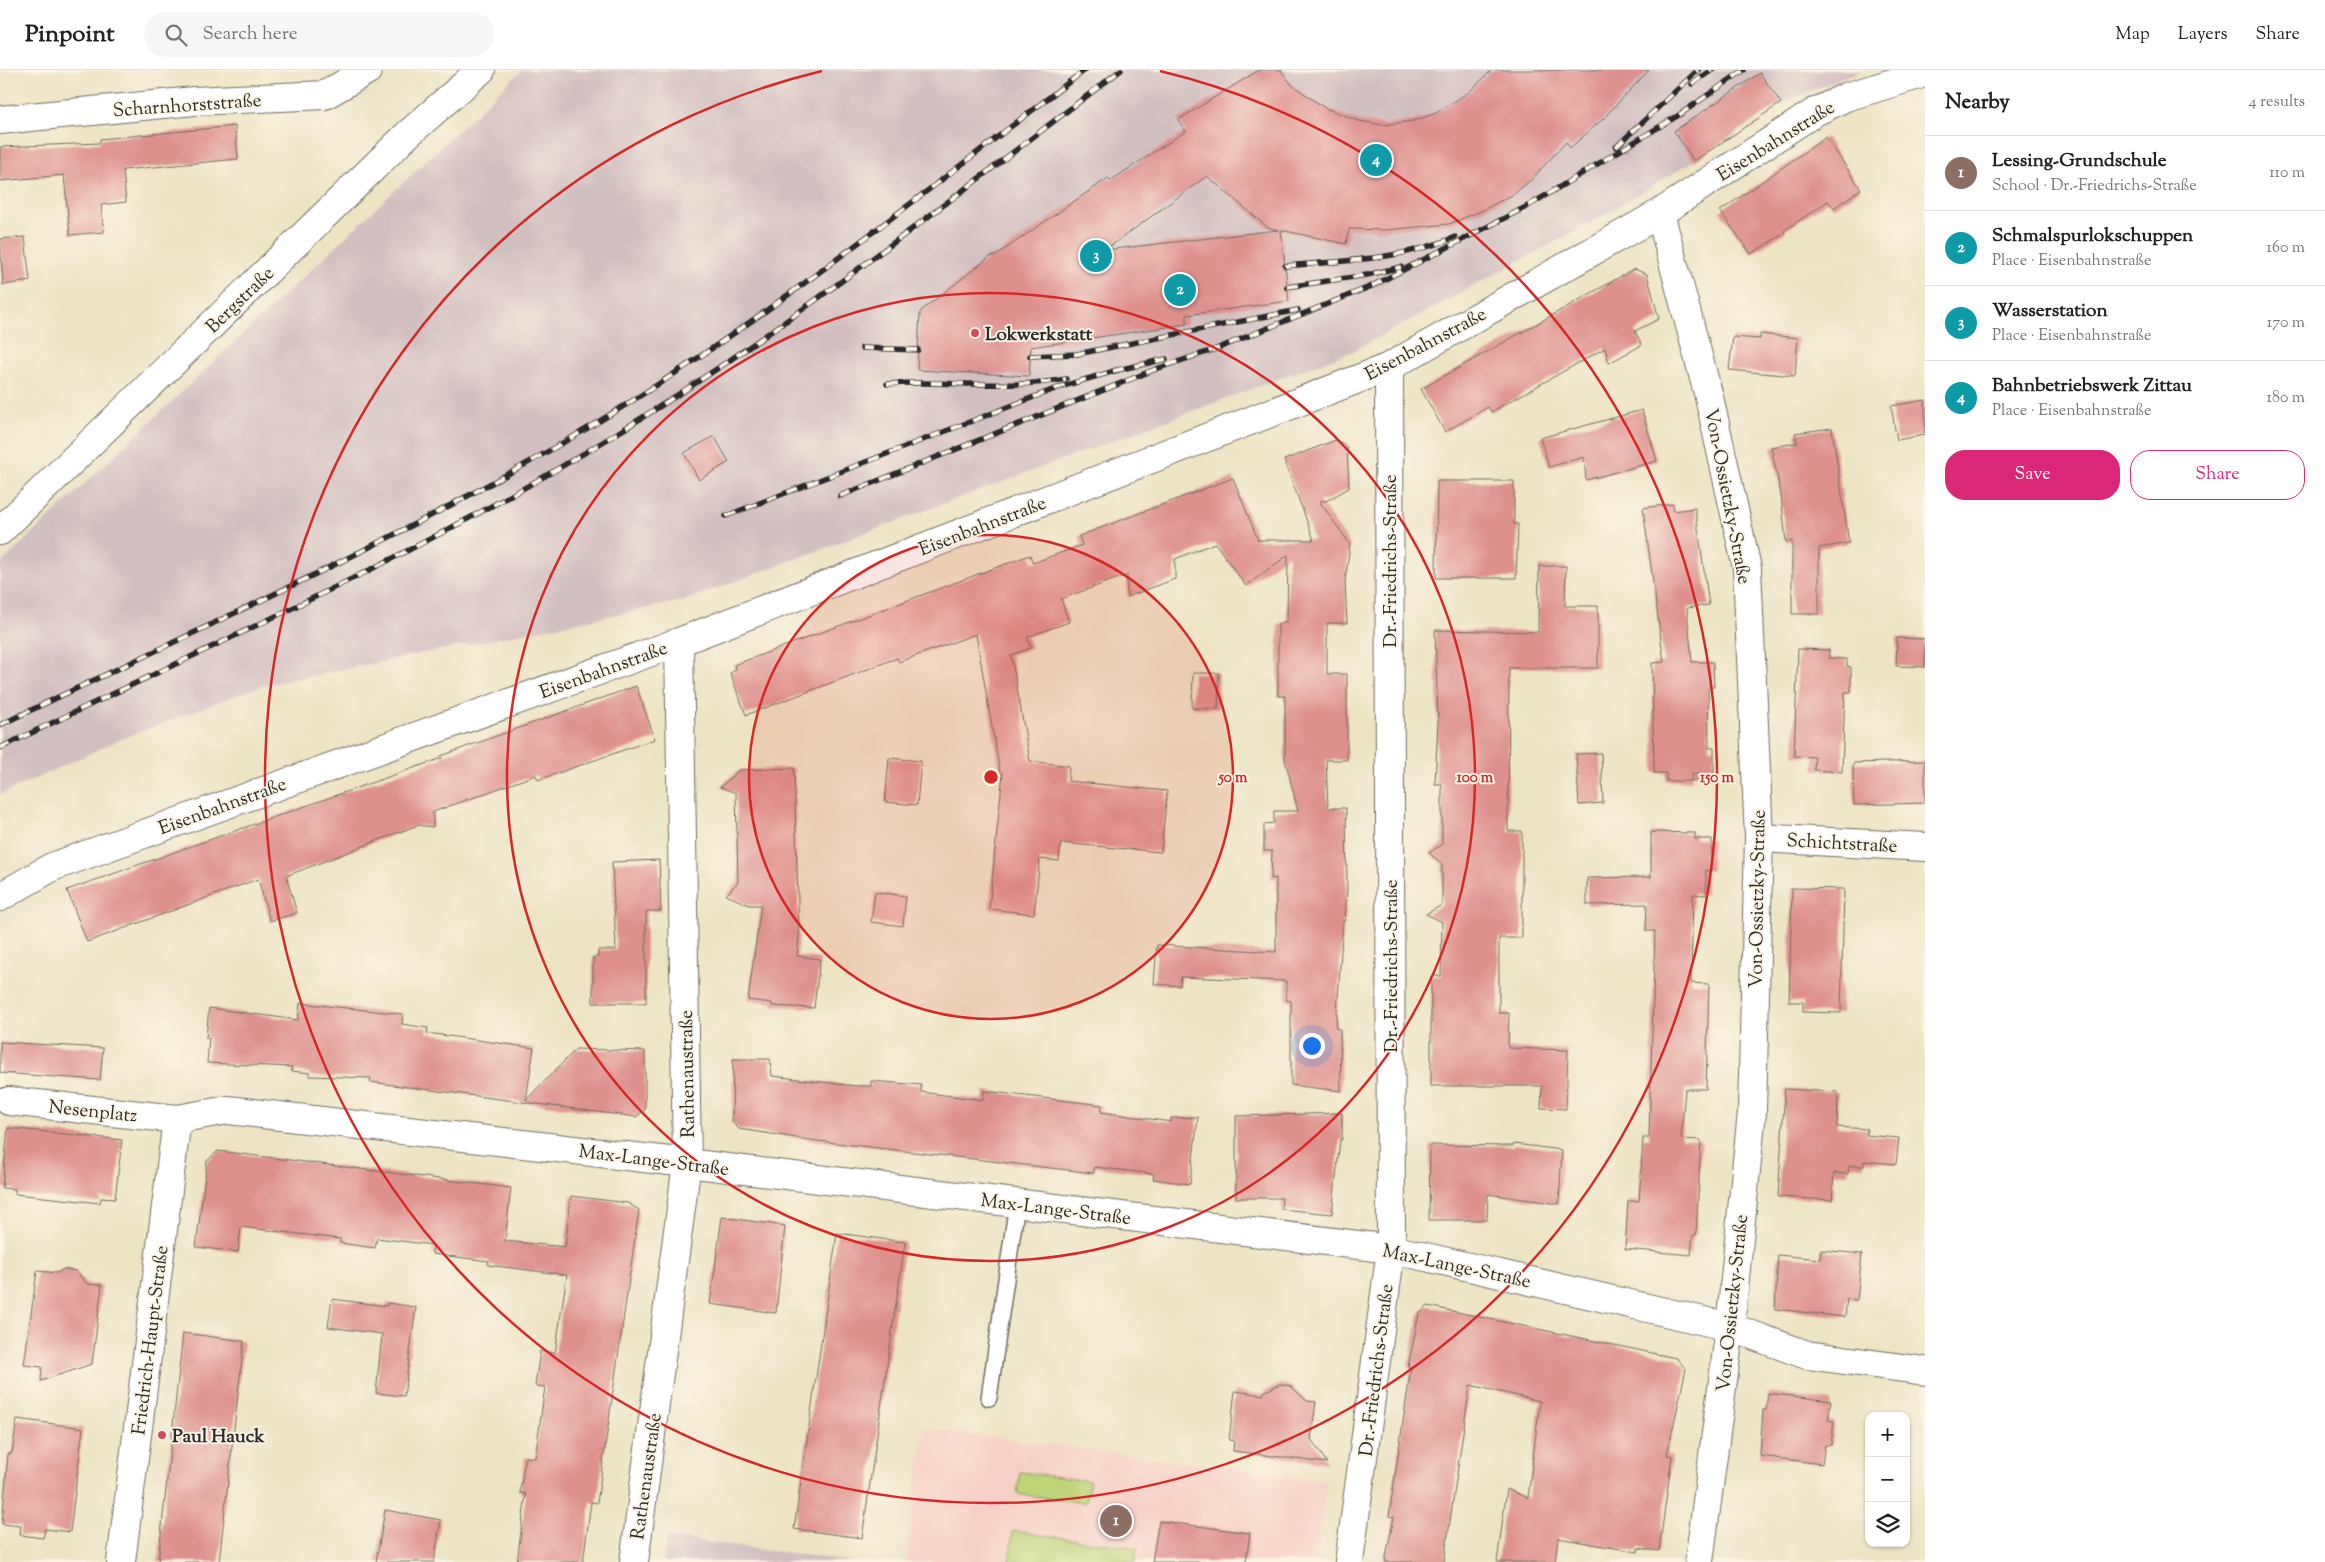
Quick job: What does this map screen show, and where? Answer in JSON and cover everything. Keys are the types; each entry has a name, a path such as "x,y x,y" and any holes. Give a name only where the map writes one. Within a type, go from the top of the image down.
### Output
{"street":[{"name":"Scharnhorststraße","path":"0,120 194,101 325,95 368,70"},
{"name":"Bergstraße","path":"0,531 407,135 481,70"},
{"name":"Eisenbahnstraße","path":"0,897 61,864 679,642 1389,367 1660,214 1815,112 1846,97 1925,73"},
{"name":"Von-Ossietzky-Straße","path":"1660,214 1709,397 1747,568 1759,838 1752,1112 1730,1327 1699,1562"},
{"name":"Dr.-Friedrichs-Straße","path":"1349,1562 1391,1249 1389,367"},
{"name":"Rathenaustraße","path":"634,1562 687,1163 679,642"},
{"name":"Schichtstraße","path":"1759,838 1925,846"},
{"name":"Nesenplatz","path":"8,1101 177,1119"},
{"name":"Max-Lange-Straße","path":"177,1119 228,1110 687,1163 1391,1249 1730,1327 1807,1355 1925,1371"},
{"name":"Friedrich-Haupt-Straße","path":"121,1562 177,1119"}],"lane":[{"path":"989,1398 1017,1204"}],"shaded area":[{"path":"522,70 1862,70 1781,103 1694,161 1592,222 1353,351 683,601 261,686 121,739 0,795 0,564"},
{"path":"924,1428 1327,1481 1315,1562 906,1562"},
{"path":"667,1537 855,1562 664,1562"}],"green space":[{"path":"1020,1472 1090,1481 1086,1503 1017,1494"},
{"path":"1013,1531 1137,1548 1135,1562 1009,1562"}],"building":[{"path":"1259,70 1281,70 1292,85 1325,108 1359,121 1383,125 1413,121 1436,113 1469,92 1492,70 1649,70 1603,119 1570,148 1566,142 1532,179 1514,194 1481,211 1449,224 1386,230 1349,229 1346,244 1281,230 1289,301 1187,315 1187,324 1031,347 1029,376 917,370 920,313 923,309 991,256 995,256 1108,178 1110,181 1186,131 1178,120","holes":["1207,176 1267,227 1278,230 1105,250"]},
{"path":"1760,73 1781,103 1694,161 1674,131"},
{"path":"235,126 238,159 123,170 126,202 101,205 104,232 70,235 64,175 0,181 0,147 100,143 100,139"},
{"path":"1826,137 1861,189 1834,208 1828,201 1784,231 1785,233 1751,254 1720,211"},
{"path":"25,237 30,281 3,285 0,239"},
{"path":"1634,269 1647,274 1659,319 1635,331 1642,345 1609,363 1605,348 1491,412 1488,407 1445,432 1421,389"},
{"path":"1760,334 1798,338 1795,376 1729,370 1733,337 1760,339"},
{"path":"1925,400 1925,435 1897,440 1891,406"},
{"path":"1642,410 1657,461 1586,480 1584,457 1549,467 1540,438"},
{"path":"1832,428 1849,543 1819,548 1819,614 1792,614 1792,541 1786,542 1781,495 1771,447 1797,443 1795,433"},
{"path":"714,436 729,462 699,480 684,453"},
{"path":"1336,440 1347,447 1349,488 1326,501 1319,501 1350,544 1345,582 1347,623 1327,623 1327,674 1347,674 1347,760 1326,760 1328,808 1346,808 1347,889 1336,1029 1340,1029 1341,1091 1291,1085 1291,1001 1286,1000 1286,981 1181,977 1180,986 1154,984 1157,945 1276,952 1276,878 1271,879 1272,851 1264,851 1264,824 1274,823 1274,811 1298,811 1285,759 1285,696 1278,696 1278,624 1287,621 1288,555 1246,586 1215,543 1175,559 1175,579 1127,597 1127,575 1061,599 1069,622 1027,637 1031,648 1011,655 1030,761 1069,766 1068,781 1167,791 1161,852 1061,843 1059,861 1040,859 1034,914 989,909 1003,773 1000,773 976,634 899,662 897,658 746,715 730,673 736,670 734,665 1030,555 1033,563 1082,545 1079,536 1233,478 1258,540 1314,540 1284,460"},
{"path":"1437,481 1514,481 1514,524 1518,524 1516,578 1436,578"},
{"path":"1673,504 1674,511 1695,508 1709,605 1687,608 1692,662 1713,662 1714,687 1708,687 1709,748 1714,748 1714,774 1692,774 1692,781 1666,781 1666,773 1654,773 1652,663 1664,662 1643,508"},
{"path":"1539,566 1566,566 1565,606 1598,606 1598,668 1509,668 1508,831 1522,831 1522,938 1499,938 1499,1013 1509,1013 1508,1048 1568,1050 1566,1109 1541,1108 1542,1086 1431,1086 1431,976 1441,976 1442,922 1426,914 1442,905 1442,864 1429,853 1442,844 1442,784 1435,784 1438,722 1435,630 1538,632"},
{"path":"1897,638 1925,639 1925,667 1896,666"},
{"path":"1798,649 1829,650 1829,658 1847,659 1847,666 1851,667 1851,692 1845,692 1842,772 1814,770 1815,757 1794,756"},
{"path":"1193,673 1219,673 1218,709 1192,708"},
{"path":"636,686 655,739 538,780 536,775 433,812 433,827 418,825 286,876 297,913 270,921 258,879 87,942 67,890 442,758 441,756"},
{"path":"1601,753 1603,803 1579,805 1576,754"},
{"path":"889,758 921,761 917,805 885,802"},
{"path":"1925,761 1925,803 1854,805 1853,763"},
{"path":"794,768 799,935 797,956 820,959 814,1008 772,1006 772,1003 748,1000 761,905 749,905 726,895 738,882 736,793 720,787 739,770"},
{"path":"1651,832 1695,833 1695,839 1712,839 1711,871 1706,870 1706,895 1693,894 1691,983 1709,984 1706,1089 1685,1089 1681,1139 1701,1140 1696,1235 1693,1235 1691,1255 1625,1249 1628,1201 1639,1201 1643,1138 1649,1138 1655,931 1646,931 1647,904 1587,905 1587,878 1651,877"},
{"path":"659,860 661,911 646,911 646,1003 593,1003 593,957 598,957 598,950 616,950 612,862"},
{"path":"1792,888 1844,889 1841,1013 1803,1012 1803,1002 1789,1002"},
{"path":"875,892 906,896 903,926 871,922"},
{"path":"300,1003 403,1014 402,1024 428,1028 427,1033 534,1048 526,1100 576,1049 645,1051 645,1110 636,1117 370,1082 371,1078 310,1076 310,1073 291,1071 292,1067 207,1063 209,1038 206,1038 209,1008 298,1020"},
{"path":"0,1042 103,1048 100,1080 0,1073"},
{"path":"733,1059 770,1059 772,1076 856,1086 871,1086 871,1081 921,1085 921,1092 983,1100 984,1091 1102,1105 1101,1112 1171,1122 1171,1118 1198,1117 1190,1184 1153,1179 1154,1174 1094,1167 1094,1173 810,1140 739,1129 732,1122"},
{"path":"1785,1089 1838,1092 1837,1127 1867,1129 1866,1135 1899,1138 1896,1164 1864,1161 1864,1166 1849,1166 1848,1174 1834,1173 1832,1200 1778,1197"},
{"path":"1342,1113 1342,1140 1340,1140 1332,1214 1281,1209 1282,1198 1236,1198 1236,1116"},
{"path":"8,1128 122,1140 115,1199 101,1198 100,1203 15,1194 15,1189 2,1188"},
{"path":"1514,1144 1562,1150 1559,1204 1488,1194 1487,1220 1429,1220 1430,1145 1514,1146"},
{"path":"218,1151 511,1188 505,1241 565,1247 571,1196 628,1203 639,1210 597,1503 591,1502 583,1562 517,1562 526,1494 520,1493 525,1457 535,1458 545,1387 535,1386 540,1351 555,1353 567,1275 488,1265 489,1261 432,1254 433,1245 377,1238 375,1248 340,1243 340,1239 241,1227 238,1252 196,1247 207,1161"},
{"path":"722,1217 785,1226 776,1313 710,1304"},
{"path":"837,1233 905,1242 862,1538 794,1529"},
{"path":"1821,1250 1862,1254 1857,1300 1847,1299 1845,1317 1775,1309 1778,1255 1820,1259"},
{"path":"63,1269 76,1271 87,1284 102,1285 92,1364 41,1381 42,1367 24,1365 37,1271 57,1273"},
{"path":"332,1299 387,1306 387,1303 416,1307 404,1396 376,1393 382,1334 328,1327"},
{"path":"1428,1306 1676,1358 1686,1369 1667,1455 1672,1456 1659,1551 1638,1548 1638,1552 1558,1538 1555,1562 1497,1562 1507,1489 1528,1498 1540,1401 1470,1385 1444,1562 1385,1562 1394,1517 1389,1516 1411,1368 1408,1367 1419,1314"},
{"path":"183,1333 244,1341 219,1562 158,1562"},
{"path":"1280,1384 1291,1386 1307,1401 1316,1402 1311,1439 1327,1463 1233,1451 1234,1441 1229,1440 1235,1391 1263,1395 1264,1392"},
{"path":"1768,1393 1831,1401 1828,1420 1834,1421 1831,1445 1825,1445 1822,1464 1760,1456 1763,1410 1766,1410"},
{"path":"17,1419 83,1428 70,1532 45,1529 43,1538 20,1535 21,1526 2,1524 8,1454 12,1453"},
{"path":"385,1510 441,1520 434,1562 376,1562"},
{"path":"1159,1521 1250,1533 1246,1562 1152,1562"}],"railway":[{"path":"0,725 374,545 521,467 593,425 657,385 782,299 904,209 1085,70"},
{"path":"0,748 383,563 533,483 606,440 673,398 804,308 932,214 1121,70"},
{"path":"1616,147 1698,70"},
{"path":"1692,84 1712,70"},
{"path":"840,496 1156,369 1216,349 1372,286 1528,206 1679,115 1744,70"},
{"path":"1285,266 1350,261 1393,255 1435,245 1455,237"},
{"path":"1287,287 1367,275 1401,267"},
{"path":"1030,356 1077,354 1298,310"},
{"path":"862,348 918,350"},
{"path":"1113,371 1166,359"},
{"path":"726,516 1060,387 1118,370"},
{"path":"887,384 1021,384 1066,379"}],"place":[{"name":"Bahnbetriebswerk Zittau","path":"1376,160"},
{"name":"Wasserstation","path":"1096,256"},
{"name":"Schmalspurlokschuppen","path":"1180,290"},
{"name":"Lokwerkstatt","path":"975,333"},
{"name":"Paul Hauck","path":"162,1435"},
{"name":"Lessing-Grundschule","path":"1116,1521"}]}
